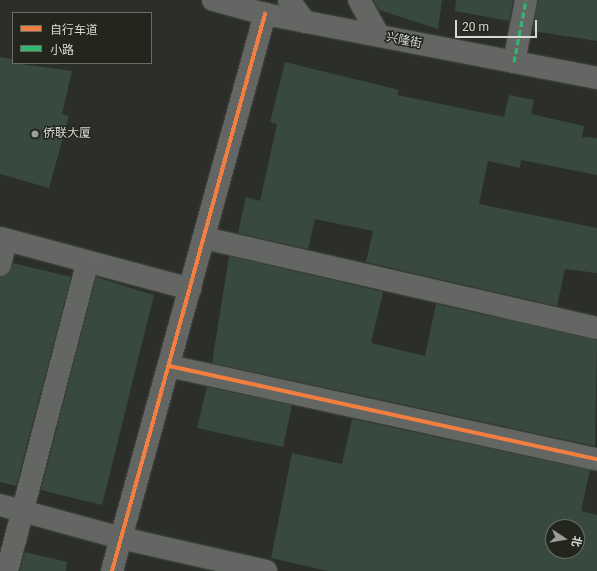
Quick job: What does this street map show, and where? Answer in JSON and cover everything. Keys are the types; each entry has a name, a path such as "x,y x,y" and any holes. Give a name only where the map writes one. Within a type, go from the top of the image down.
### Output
{"street":[{"name":"兴隆街","path":"213,0 266,14 597,78"},
{"path":"289,0 306,22"},
{"path":"359,0 379,36"},
{"path":"514,62 526,0"},
{"path":"112,571 266,14"},
{"path":"204,238 597,328"},
{"path":"0,265 3,239 190,289"},
{"path":"7,571 87,262"},
{"path":"168,366 597,458"},
{"path":"0,505 121,538 266,571"}],"building":[{"path":"373,0 442,0 438,29 379,10"},
{"path":"456,0 513,0 509,21 455,11"},
{"path":"538,0 597,0 597,41 533,31"},
{"path":"0,57 12,59 12,64 72,71 62,114 69,116 49,188 0,174"},
{"path":"285,62 399,90 397,95 504,117 509,95 534,100 531,114 584,126 582,137 597,138 597,175 521,160 520,168 488,161 479,204 597,228 597,273 565,269 557,306 366,262 373,231 315,219 308,249 238,233 246,197 260,201 277,124 270,122"},
{"path":"229,256 383,292 371,343 425,356 436,304 597,340 595,446 212,363"},
{"path":"13,263 71,277 16,486 0,482 0,277 9,273"},
{"path":"96,277 154,295 102,505 41,490"},
{"path":"207,387 292,405 283,447 197,428"},
{"path":"352,419 590,470 581,511 597,515 597,571 328,571 271,558 292,453 342,464"},
{"path":"25,552 67,562 66,571 20,571"}],"marked path":[{"path":"514,62 526,0"}],"cycle path":[{"path":"112,571 265,14"},
{"path":"169,366 597,459"}],"place":[{"name":"侨联大厦","path":"35,134"}]}
